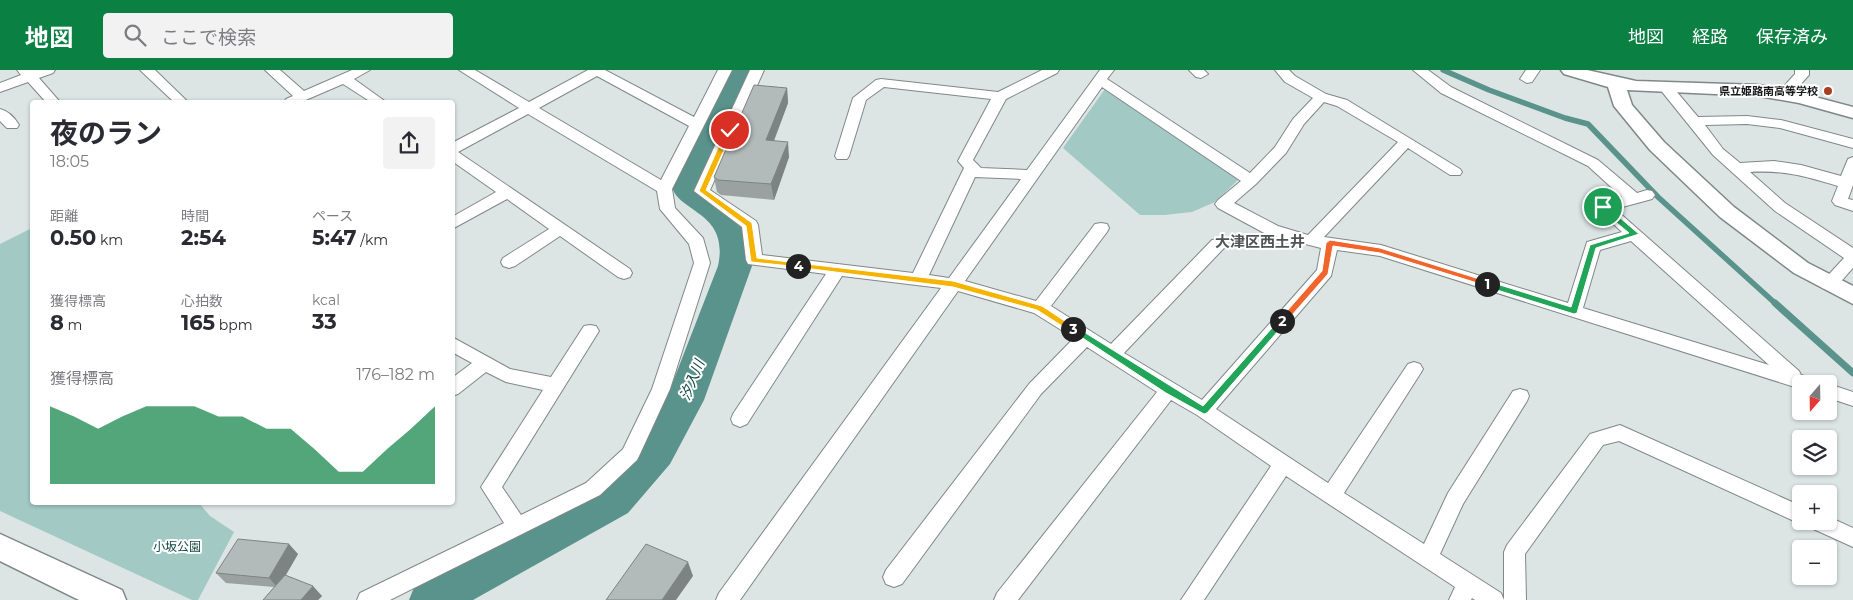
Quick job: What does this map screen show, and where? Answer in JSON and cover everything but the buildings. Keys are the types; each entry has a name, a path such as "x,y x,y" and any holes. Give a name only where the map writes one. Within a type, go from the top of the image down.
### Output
{"main road":[{"path":"0,547 111,600"}],"street":[{"path":"0,88 26,74 48,70"},
{"path":"147,70 179,100"},
{"path":"272,70 297,100 363,70"},
{"path":"466,70 664,188"},
{"path":"455,147 596,70 696,124"},
{"path":"368,600 593,489 630,454 661,388 702,264 698,242 668,209 664,188 725,70"},
{"path":"757,70 702,191 750,225 754,260 953,284 1040,308 1169,390 1204,410 1283,464 1428,557 1464,592 1493,600"},
{"path":"842,156 860,98 881,83 1000,96 1052,70"},
{"path":"1282,70 1290,79 1321,97 1342,103 1455,172"},
{"path":"1420,70 1446,90 1593,163 1640,196 1603,207 1795,375"},
{"path":"1783,94 1802,75 1802,70"},
{"path":"1576,71 1616,83 1666,88 1743,89 1783,94 1853,113"},
{"path":"727,600 1104,73 1252,181"},
{"path":"26,74 51,100"},
{"path":"344,78 376,100"},
{"path":"1616,83 1624,106 1657,146 1727,212 1801,268 1853,296"},
{"path":"1666,88 1718,152 1780,207 1853,257 1828,284"},
{"path":"1000,96 965,161 978,173 1031,175"},
{"path":"1321,97 1298,122 1281,150 1252,181 1223,204 1272,230 1311,240 1380,251 1792,379"},
{"path":"0,113 12,125"},
{"path":"1694,121 1747,120 1781,124 1853,144"},
{"path":"1311,240 1407,141"},
{"path":"455,156 624,273"},
{"path":"1853,162 1840,201 1853,206"},
{"path":"1736,168 1774,166 1801,170 1846,183"},
{"path":"918,280 972,168"},
{"path":"455,222 508,192"},
{"path":"1040,308 1101,228"},
{"path":"509,262 560,229"},
{"path":"1574,311 1593,246 1635,234"},
{"path":"1204,410 1325,272 1330,243"},
{"path":"1112,354 1218,244"},
{"path":"740,419 838,270"},
{"path":"518,527 490,487 590,331"},
{"path":"894,577 1035,389 1086,337"},
{"path":"455,345 506,375 555,385"},
{"path":"455,387 486,362"},
{"path":"1331,495 1414,368"},
{"path":"1005,600 1169,390"},
{"path":"1838,394 1853,399"},
{"path":"1428,557 1455,499 1520,396"},
{"path":"1514,600 1514,552 1597,439 1620,433 1792,511"},
{"path":"1192,600 1283,464"},
{"path":"1836,530 1853,538"}],"green space":[{"path":"1105,89 1112,90 1237,177 1238,180 1215,202 1192,212 1140,215 1063,148"},
{"name":"小坂公園","path":"30,229 30,505 201,505 210,516 234,532 198,600 192,600 0,511 0,244"}],"waterway":[{"name":"汐入川","path":"431,600 613,500 656,452 685,400 735,266 738,251 733,232 714,207 693,193 687,185 687,172 741,70"},
{"path":"1443,70 1489,90 1565,118 1588,124 1658,197 1776,304"},
{"path":"1775,303 1853,373"}],"place":[{"name":"県立姫路南高等学校","path":"1828,91"}],"district":[{"name":"大津区西土井","path":"1260,241"}],"route":[{"path":"730,130 702,191 750,225 754,260 953,284 1040,308 1169,390 1204,410 1325,272 1330,243 1380,251 1574,311 1593,246 1635,234 1603,207"}]}
